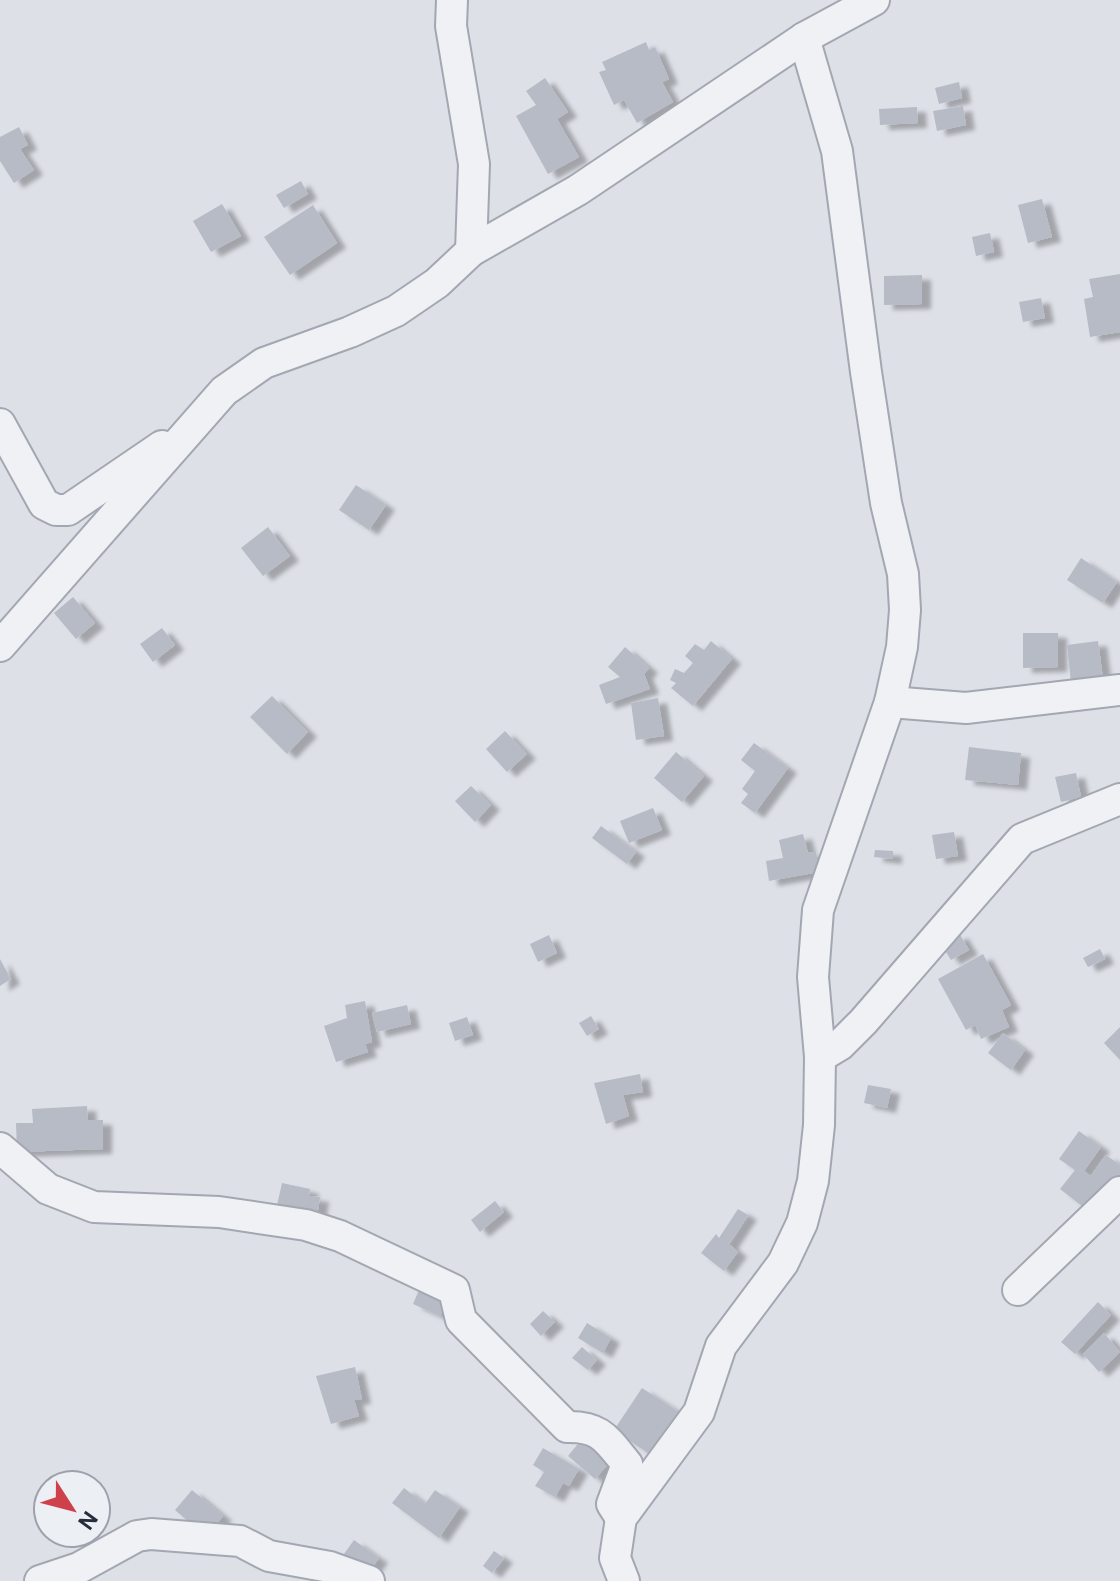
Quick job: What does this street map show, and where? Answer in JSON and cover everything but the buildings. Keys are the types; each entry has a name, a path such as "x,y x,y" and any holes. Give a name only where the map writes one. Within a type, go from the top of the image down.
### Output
{"street":[{"path":"452,0 451,26 474,164 471,251"},
{"path":"0,646 107,529 224,391 264,363 350,332 396,311 437,283 471,251 578,190 804,38 874,0"},
{"path":"613,1573 621,1518 699,1412 721,1346 783,1263 802,1223 813,1181 820,1057 813,977 818,910 890,702 902,647 903,574 886,503 837,151 804,38"},
{"path":"0,424 44,504 56,510 68,510 194,424"},
{"path":"890,702 966,708 1120,690"},
{"path":"820,1057 840,1045 863,1022 1022,839 1120,799"},
{"path":"0,1148 48,1189 94,1207 219,1212 306,1225 340,1236 454,1290 461,1320 567,1427 587,1427 609,1440 627,1464 612,1504 621,1518"},
{"path":"1018,1290 1120,1192"},
{"path":"40,1581 79,1568 137,1536 151,1534 240,1541 269,1556 330,1567 369,1581"}]}
